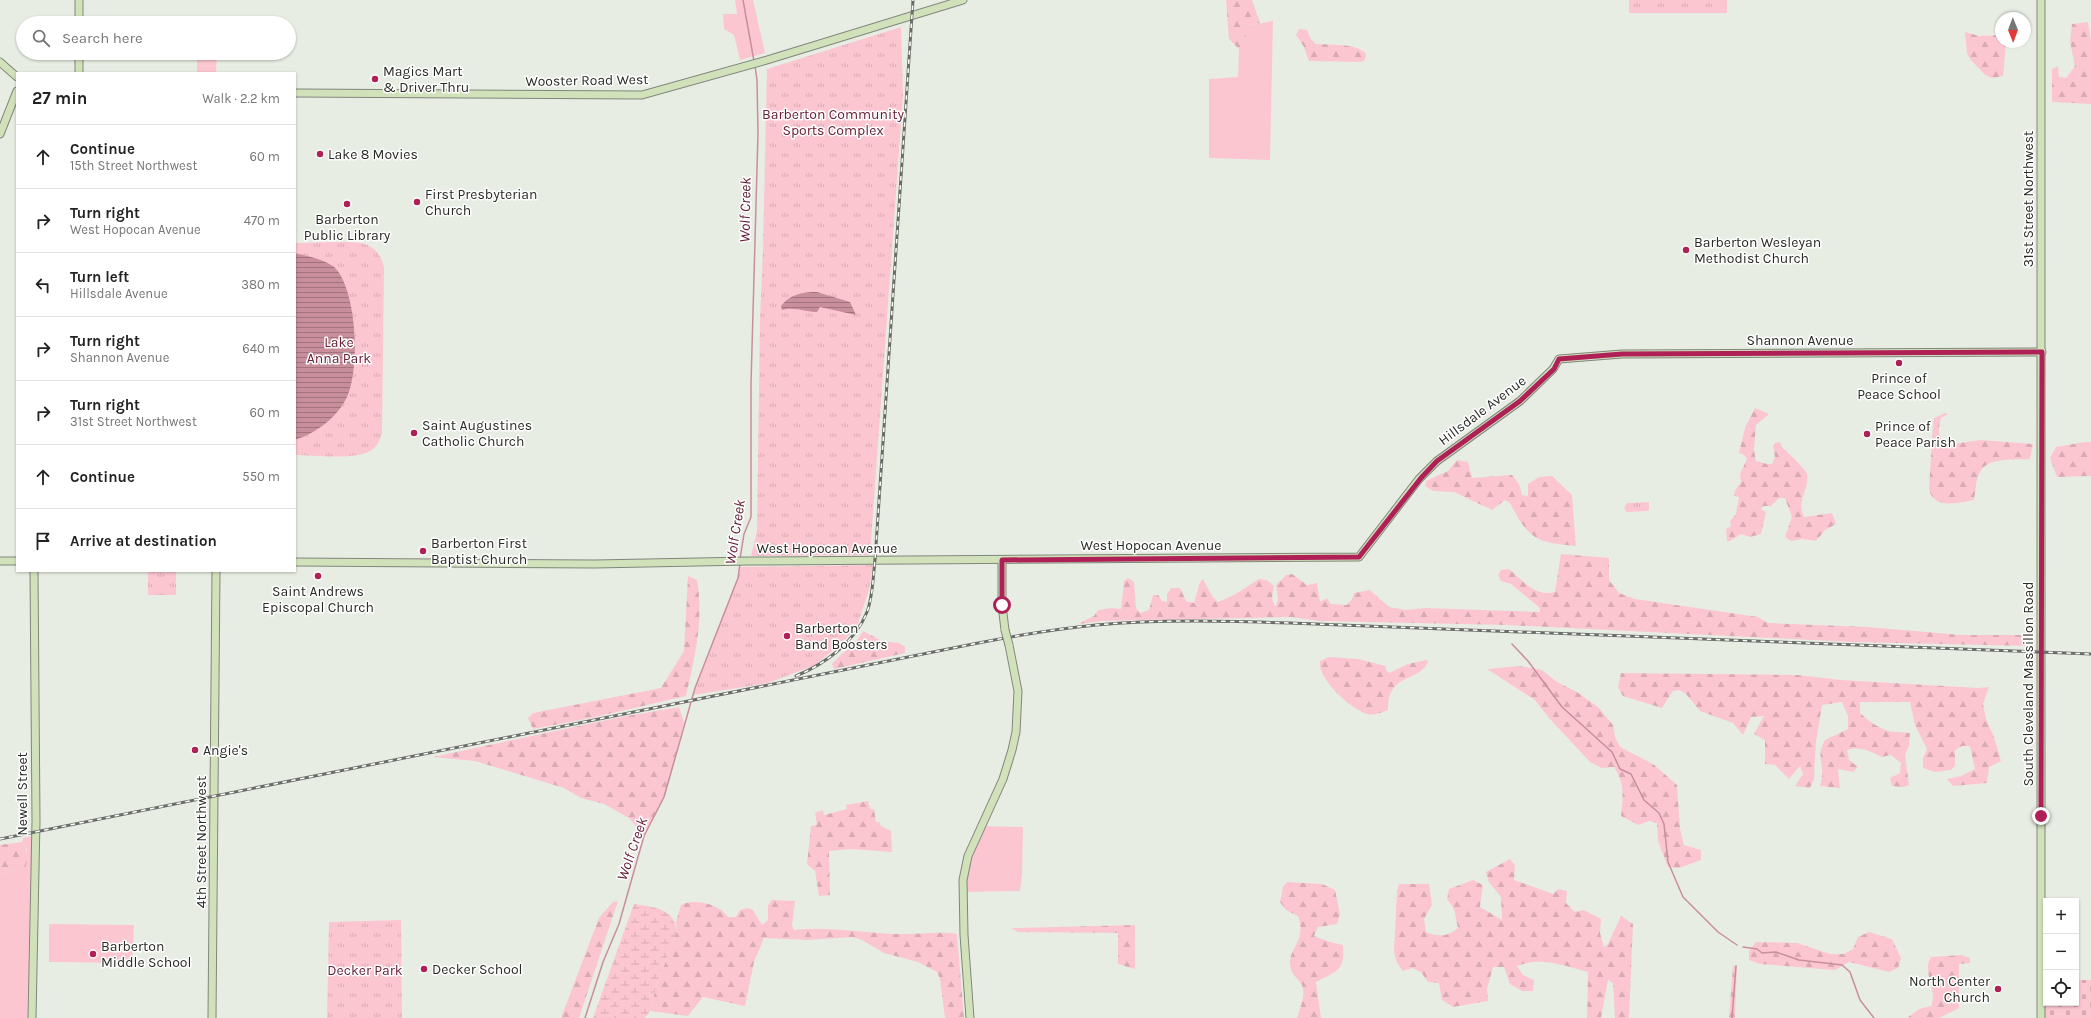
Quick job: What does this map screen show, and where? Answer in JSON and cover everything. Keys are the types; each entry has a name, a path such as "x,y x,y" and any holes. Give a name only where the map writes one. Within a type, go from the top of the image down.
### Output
{"street":[{"path":"79,0 79,16"},
{"name":"Wooster Road West","path":"296,93 642,96 767,60 963,0"},
{"name":"31st Street Northwest","path":"2041,0 2042,398"},
{"path":"79,60 79,72"},
{"path":"0,62 16,76"},
{"path":"0,134 16,94"},
{"name":"Shannon Avenue","path":"1559,359 1622,354 2042,352"},
{"name":"Hillsdale Avenue","path":"1359,557 1421,478 1437,461 1520,401 1554,369 1559,359"},
{"name":"South Cleveland Massillon Road","path":"2041,1018 2042,398"},
{"name":"West Hopocan Avenue","path":"296,562 595,564 749,561 1359,557"},
{"path":"970,1018 964,935 963,880 968,856 1003,779 1012,750 1018,711 1018,691 1005,630 1002,605 1002,560"},
{"path":"0,561 16,561"},
{"name":"Newell Street","path":"32,1018 36,821 34,572"},
{"name":"4th Street Northwest","path":"212,1018 216,572"}],"green space":[{"path":"735,0 753,0 765,53 740,60 734,35 724,29 723,14 737,14"},
{"path":"1226,0 1252,0 1260,23 1246,26 1246,40 1239,49 1229,39"},
{"path":"1629,0 1727,0 1727,13 1629,13"},
{"path":"1273,21 1270,160 1209,158 1209,79 1238,77 1239,49 1246,40 1246,26"},
{"path":"2088,22 2091,41 2091,104 2052,102 2052,69 2058,66 2059,77 2066,78 2075,66 2070,42 2072,24"},
{"name":"Barberton Community Sports Complex","path":"901,27 903,95 870,555 751,556 757,531 760,320 767,69"},
{"path":"1299,29 1307,30 1311,39 1316,44 1343,45 1362,50 1366,54 1365,60 1361,62 1309,61 1304,47 1296,35"},
{"path":"1965,32 1979,36 1995,35 1995,48 2005,48 2003,76 1992,78 1985,75 1970,59 1967,53"},
{"path":"197,60 217,60 216,72 197,72"},
{"name":"Lake Anna Park","path":"342,242 365,244 375,250 380,256 384,267 382,433 376,446 366,453 347,456 296,455 296,243"},
{"path":"1755,408 1769,414 1756,425 1754,450 1756,461 1772,464 1775,457 1773,446 1775,443 1780,442 1782,447 1800,464 1807,474 1807,484 1802,500 1802,511 1804,517 1832,513 1836,524 1825,530 1816,541 1802,539 1791,541 1785,537 1792,517 1785,498 1779,498 1771,506 1763,506 1761,509 1766,512 1761,534 1750,537 1741,534 1730,541 1727,541 1726,529 1731,526 1730,521 1736,514 1739,497 1734,496 1735,491 1741,482 1740,474 1747,459 1743,454 1739,453 1745,428"},
{"path":"1945,413 1948,414 1941,418 1939,429 1941,439 1946,445 1980,440 2033,444 2030,459 2002,460 1984,467 1977,479 1974,500 1947,503 1935,500 1931,495 1929,488 1933,426 1934,418"},
{"path":"2091,442 2091,476 2057,477 2050,458 2056,447"},
{"path":"1457,460 1468,462 1472,478 1512,475 1519,484 1522,495 1528,496 1528,484 1539,477 1552,476 1572,495 1576,546 1551,543 1535,537 1523,525 1510,503 1505,500 1492,510 1454,492 1433,491 1425,486 1426,481 1448,471"},
{"path":"1649,502 1649,510 1647,511 1627,512 1624,508 1627,503"},
{"path":"1561,554 1609,558 1609,580 1619,593 1635,599 1758,617 1768,623 1867,627 1961,635 2026,635 2028,638 2028,646 1852,642 1508,625 1319,621 1290,617 1103,621 1078,624 1094,616 1098,610 1111,608 1121,609 1124,581 1128,578 1134,582 1136,608 1140,613 1149,610 1153,595 1158,595 1162,601 1167,602 1167,594 1171,588 1180,588 1186,601 1194,603 1200,582 1203,579 1212,596 1218,602 1234,595 1259,579 1267,580 1274,586 1272,598 1275,607 1278,600 1276,585 1286,575 1292,574 1307,585 1317,583 1320,602 1327,598 1331,604 1347,605 1352,599 1354,593 1370,590 1389,607 1406,610 1425,608 1540,612 1540,608 1511,584 1501,581 1498,575 1501,570 1509,569 1535,590 1548,593 1555,592"},
{"path":"873,565 869,590 857,626 842,643 815,665 768,683 693,695 738,578 739,567"},
{"path":"148,572 176,572 176,595 148,595"},
{"path":"688,576 697,580 700,609 698,638 686,696 591,718 533,729 528,718 533,713 661,688 684,651"},
{"path":"863,631 882,641 899,643 905,647 905,653 834,669 832,664 857,640"},
{"path":"1329,657 1358,659 1386,666 1386,670 1389,673 1408,664 1426,660 1428,661 1425,668 1405,679 1393,689 1389,698 1388,710 1378,714 1367,714 1344,700 1329,684 1324,676 1320,661"},
{"path":"1519,666 1542,670 1557,682 1577,692 1599,708 1613,725 1615,737 1620,747 1653,764 1677,785 1680,829 1684,845 1701,850 1701,860 1679,868 1668,867 1658,841 1657,823 1649,821 1638,825 1621,816 1623,796 1622,785 1618,773 1614,767 1602,768 1590,762 1549,718 1535,700 1487,669"},
{"path":"1621,673 1798,675 1841,680 1978,688 1989,687 1983,704 1986,719 1994,737 2001,761 1989,767 1987,783 1953,786 1947,779 1961,776 1975,769 1970,746 1962,746 1955,750 1955,766 1951,770 1935,772 1923,768 1923,758 1927,749 1915,725 1910,702 1860,702 1860,713 1876,725 1885,730 1910,733 1909,746 1905,755 1909,785 1903,787 1892,786 1890,778 1900,773 1901,763 1891,755 1881,757 1873,752 1856,748 1847,750 1849,760 1858,767 1853,772 1838,769 1840,788 1820,786 1822,773 1821,752 1825,740 1848,729 1848,716 1842,702 1822,705 1816,742 1814,779 1810,788 1795,786 1803,774 1800,766 1789,779 1775,765 1765,764 1765,740 1754,734 1764,716 1751,717 1743,735 1733,723 1700,711 1686,694 1679,690 1673,691 1662,708 1623,696 1618,687"},
{"path":"679,707 684,722 669,780 664,797 644,836 629,818 604,804 581,798 564,788 475,761 433,757 621,717"},
{"path":"868,801 870,809 874,809 876,822 879,822 881,826 891,831 892,852 851,849 829,851 830,895 819,896 815,871 807,864 811,826 817,825 815,813 823,810 824,815 847,809 846,805"},
{"path":"982,826 1023,827 1022,875 1020,891 964,892 967,867"},
{"path":"32,836 30,1018 0,1018 0,873 2,875 25,867 27,850 22,842 23,838"},
{"path":"22,842 27,854 25,867 2,875 0,873 0,845"},
{"path":"1510,859 1515,865 1514,880 1553,894 1558,889 1567,891 1566,903 1575,912 1584,910 1601,919 1600,933 1604,947 1608,944 1621,916 1633,924 1629,1018 1615,1018 1613,983 1608,980 1601,1018 1587,1018 1588,972 1562,965 1535,962 1517,966 1523,975 1534,980 1533,991 1522,991 1510,984 1504,967 1493,967 1487,989 1488,1001 1453,1007 1442,1000 1439,983 1428,982 1421,972 1412,968 1403,971 1397,963 1394,952 1397,891 1399,884 1429,884 1432,905 1424,919 1426,932 1435,935 1446,935 1458,928 1454,909 1447,899 1449,889 1473,880 1483,885 1480,907 1502,920 1501,897 1489,882 1486,872"},
{"path":"1287,882 1322,884 1335,890 1340,914 1337,924 1318,927 1314,936 1343,945 1343,960 1341,965 1334,972 1316,982 1321,1018 1297,1018 1302,1002 1303,989 1302,985 1291,969 1290,962 1291,956 1299,939 1300,925 1298,916 1286,910 1280,902 1283,887"},
{"path":"772,900 795,901 792,925 794,930 833,929 896,934 957,934 964,1018 945,1018 940,979 937,972 918,962 884,953 862,940 853,937 807,940 764,938 754,962 745,1006 703,997 688,1016 650,1011 656,987 677,931 676,922 681,905 699,902 719,909 728,917 736,917 740,910 748,908 753,910 762,925 768,920 768,905"},
{"path":"618,901 579,1018 561,1018 599,918 613,902"},
{"path":"634,904 648,906 667,913 675,923 677,931 656,987 650,1011 645,1018 593,1018"},
{"name":"Decker Park","path":"401,920 402,1018 327,1018 329,922"},
{"path":"49,924 134,925 132,963 49,962"},
{"path":"1135,925 1135,969 1118,964 1118,933 1018,932 1011,928"},
{"path":"1869,932 1892,939 1901,958 1898,968 1889,972 1849,962 1835,970 1760,964 1749,960 1749,951 1756,942 1797,943 1830,954 1844,954 1853,949 1858,937"},
{"path":"1962,955 1970,958 1970,963 1959,964 1959,1008 1939,1018 1907,1018 1919,1009 1931,1006 1933,994 1928,963 1931,957"},
{"path":"1737,965 1735,1018 1729,1018 1733,966"},
{"path":"2079,980 2091,980 2091,1018 2045,1018 2045,1006 2079,1006"}],"shaded area":[{"path":"296,253 323,261 337,270 344,282 349,297 355,350 351,384 343,405 325,424 296,440"},
{"path":"807,292 817,292 850,302 856,315 820,307 817,312 795,309 782,310 781,306 793,296"}],"waterway":[{"name":"Wolf Creek","path":"743,0 754,61"},
{"name":"Wolf Creek","path":"740,559 744,534 751,517 751,384 758,133 757,80 755,66"},
{"name":"Wolf Creek","path":"585,1018 603,962 619,924 644,836 664,797 695,688 738,578 740,563"},
{"path":"1512,644 1528,661 1562,707 1612,752 1620,769 1631,774 1644,800 1659,813 1664,824 1668,862 1683,897 1718,932 1737,945"},
{"path":"1743,947 1757,949 1762,953 1776,952 1799,960 1842,965 1850,972 1860,1000 1874,1018"},
{"path":"1732,1018 1736,966"}],"railway":[{"path":"796,676 818,665 838,651 847,642 862,623 867,612 872,593 913,0"},
{"path":"0,839 973,644 1034,633 1096,625 1169,621 1266,622 2091,654"}],"place":[{"name":"Magics Mart & Driver Thru","path":"375,79"},
{"name":"Lake 8 Movies","path":"320,154"},
{"name":"First Presbyterian Church","path":"417,202"},
{"name":"Barberton Public Library","path":"347,204"},
{"name":"Barberton Wesleyan Methodist Church","path":"1686,250"},
{"name":"Prince of Peace School","path":"1899,363"},
{"name":"Saint Augustines Catholic Church","path":"414,433"},
{"name":"Prince of Peace Parish","path":"1867,434"},
{"name":"Barberton First Baptist Church","path":"423,551"},
{"name":"Saint Andrews Episcopal Church","path":"318,576"},
{"name":"Barberton Band Boosters","path":"787,636"},
{"name":"Angie's","path":"195,750"},
{"name":"Barberton Middle School","path":"93,954"},
{"name":"Decker School","path":"424,969"},
{"name":"North Center Church","path":"1998,989"}],"route":[{"path":"1002,605 1002,560 1359,557 1421,478 1437,461 1520,401 1554,369 1559,359 1622,354 2042,352 2041,816"}]}
